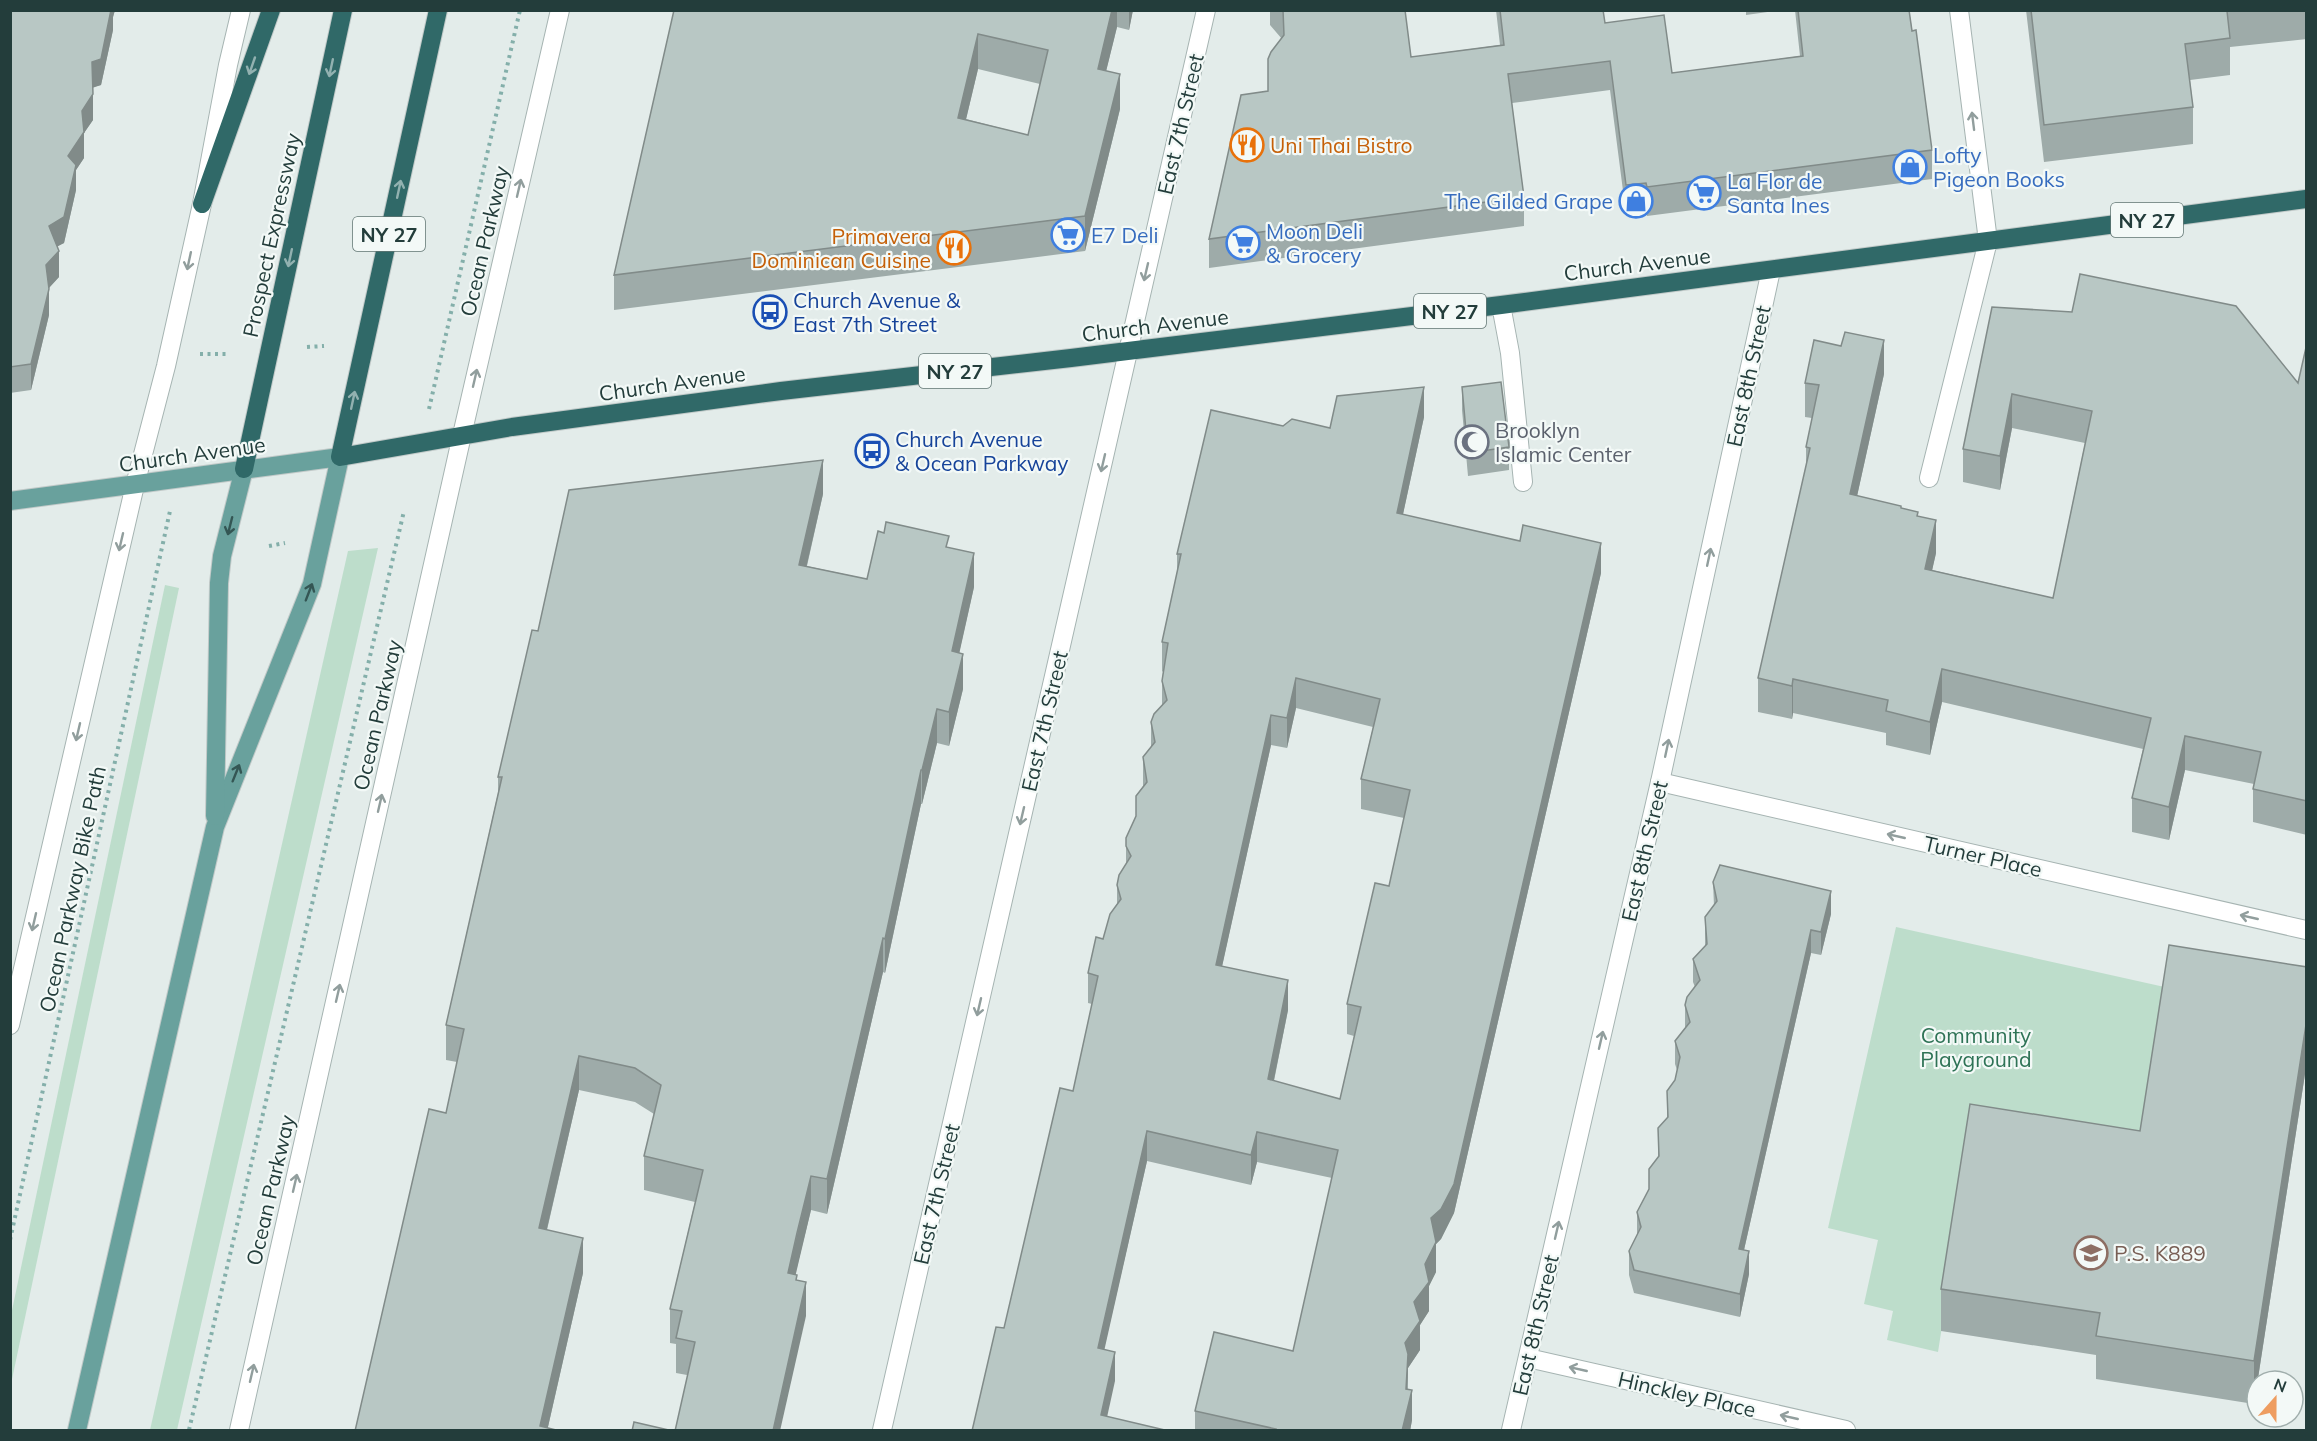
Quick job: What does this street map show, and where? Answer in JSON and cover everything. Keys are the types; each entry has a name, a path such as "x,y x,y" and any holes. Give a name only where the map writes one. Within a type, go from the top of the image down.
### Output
{"highway":[{"path":"202,204 271,10"},
{"name":"Prospect Expressway","path":"244,469 343,10"},
{"name":"NY 27","path":"340,457 438,10"},
{"name":"Church Avenue","path":"340,457 512,427 781,391 1501,305 2307,199"}],"main road":[{"name":"Church Avenue","path":"10,501 340,457"},
{"path":"77,1431 215,827 312,584 340,457"},
{"path":"215,827 219,583 222,556 244,469"}],"street":[{"path":"10,1025 135,485 166,366 202,204 228,65 241,10"},
{"name":"Ocean Parkway","path":"239,1431 462,435 560,10"},
{"name":"East 7th Street","path":"882,1431 1206,10"},
{"path":"1929,478 1988,241 1959,10"},
{"name":"East 8th Street","path":"1511,1431 1660,782 1771,270"},
{"path":"1501,305 1510,353 1523,482"},
{"name":"Turner Place","path":"1660,782 2307,930"},
{"name":"Hinckley Place","path":"1528,1358 1846,1431"}],"path":[{"name":"Ocean Parkway","path":"422,442 520,10"},
{"path":"307,347 324,346"},
{"path":"194,355 229,354"},
{"path":"189,1431 404,511"},
{"path":"269,546 285,543"},
{"name":"Ocean Parkway Bike Path","path":"10,1240 163,545"}],"green space":[{"path":"378,548 177,1430 150,1430 348,551"},
{"path":"165,585 179,588 11,1384 11,1315"},
{"name":"Community Playground","path":"1896,927 2169,988 2140,1173 1970,1147 1938,1352 1887,1340 1893,1311 1864,1304 1878,1240 1828,1228"}],"building":[{"path":"10,10 111,10 101,59 92,62 93,94 82,111 84,132 68,156 76,165 64,217 49,226 59,251 46,265 49,289 31,364 10,367"},
{"path":"674,10 1112,10 1098,69 1120,74 1085,216 614,275","holes":["978,34 1048,50 1028,135 958,118"]},
{"path":"1283,10 1405,10 1411,57 1504,45 1500,10 1603,10 1605,23 1664,15 1672,73 1803,56 1798,10 1909,10 1912,31 1916,30 1932,150 1647,187 1646,183 1626,185 1610,61 1508,74 1524,197 1209,239 1241,95 1268,91 1268,59 1284,35"},
{"path":"2031,10 2230,10 2227,11 2230,38 2185,44 2193,107 2044,125"},
{"path":"2080,274 2236,306 2298,383 2307,343 2307,801 2253,789 2261,752 2185,736 2169,807 2132,798 2151,718 1942,669 1930,722 1886,711 1888,700 1793,679 1792,686 1758,678 1810,448 1806,447 1819,385 1805,383 1814,340 1841,346 1845,332 1884,340 1850,494 1901,506 1901,508 1918,512 1917,516 1936,520 1925,569 2053,598 2092,411 2012,394 2000,456 1963,449 1992,307 2072,312"},
{"path":"1501,382 1509,447 1468,453 1462,387"},
{"path":"1424,387 1397,513 1520,541 1523,525 1601,543 1454,1184 1441,1209 1431,1218 1436,1242 1425,1264 1429,1282 1414,1302 1420,1321 1405,1343 1408,1354 1406,1389 1412,1390 1402,1431 1275,1431 1276,1429 1195,1411 1214,1332 1293,1351 1338,1150 1257,1132 1251,1155 1147,1131 1098,1348 1115,1352 1101,1415 1169,1431 972,1431 996,1327 1004,1328 1060,1088 1073,1091 1098,976 1088,973 1096,937 1103,939 1110,914 1121,899 1117,885 1119,875 1131,856 1126,846 1126,838 1136,816 1136,796 1147,782 1143,757 1155,742 1151,722 1154,714 1167,700 1162,681 1168,643 1162,642 1181,554 1177,554 1211,410 1283,426 1292,419 1330,428 1337,396","holes":["1296,678 1380,699 1361,779 1410,790 1389,886 1375,883 1347,1004 1361,1007 1340,1099 1268,1079 1288,980 1216,965 1271,715 1287,718"]},
{"path":"823,460 799,565 867,579 878,531 884,533 886,522 949,536 946,547 974,553 952,651 963,654 949,712 937,709 921,770 885,939 883,938 827,1179 811,1176 797,1233 788,1273 797,1275 796,1280 806,1282 773,1431 675,1431 695,1342 676,1338 682,1311 670,1309 703,1170 644,1156 661,1085 635,1068 579,1056 539,1228 583,1238 540,1426 560,1431 355,1431 429,1109 446,1113 464,1029 446,1025 502,777 498,777 532,630 538,631 569,490"},
{"path":"1720,865 1831,891 1821,932 1811,930 1739,1249 1749,1251 1740,1294 1634,1270 1629,1251 1641,1227 1637,1212 1649,1189 1649,1169 1659,1156 1658,1128 1668,1117 1667,1091 1675,1080 1680,1057 1675,1041 1690,1022 1685,1005 1687,997 1700,980 1693,959 1707,944 1705,917 1717,901 1713,882"},
{"path":"2169,945 2307,967 2307,1018 2254,1361 2096,1336 2100,1313 1941,1289 1970,1104 2140,1131"},
{"path":"634,1422 673,1431 632,1431"}],"place":[{"name":"Uni Thai Bistro","path":"1247,145"},
{"name":"Lofty Pigeon Books","path":"1910,167"},
{"name":"La Flor de Santa Ines","path":"1704,193"},
{"name":"The Gilded Grape","path":"1636,201"},
{"name":"E7 Deli","path":"1068,235"},
{"name":"Moon Deli & Grocery","path":"1243,243"},
{"name":"Primavera Dominican Cuisine","path":"954,248"},
{"name":"Church Avenue & East 7th Street","path":"770,312"},
{"name":"Brooklyn Islamic Center","path":"1472,442"},
{"name":"Church Avenue & Ocean Parkway","path":"872,451"},
{"name":"P.S. K889","path":"2091,1253"}]}
